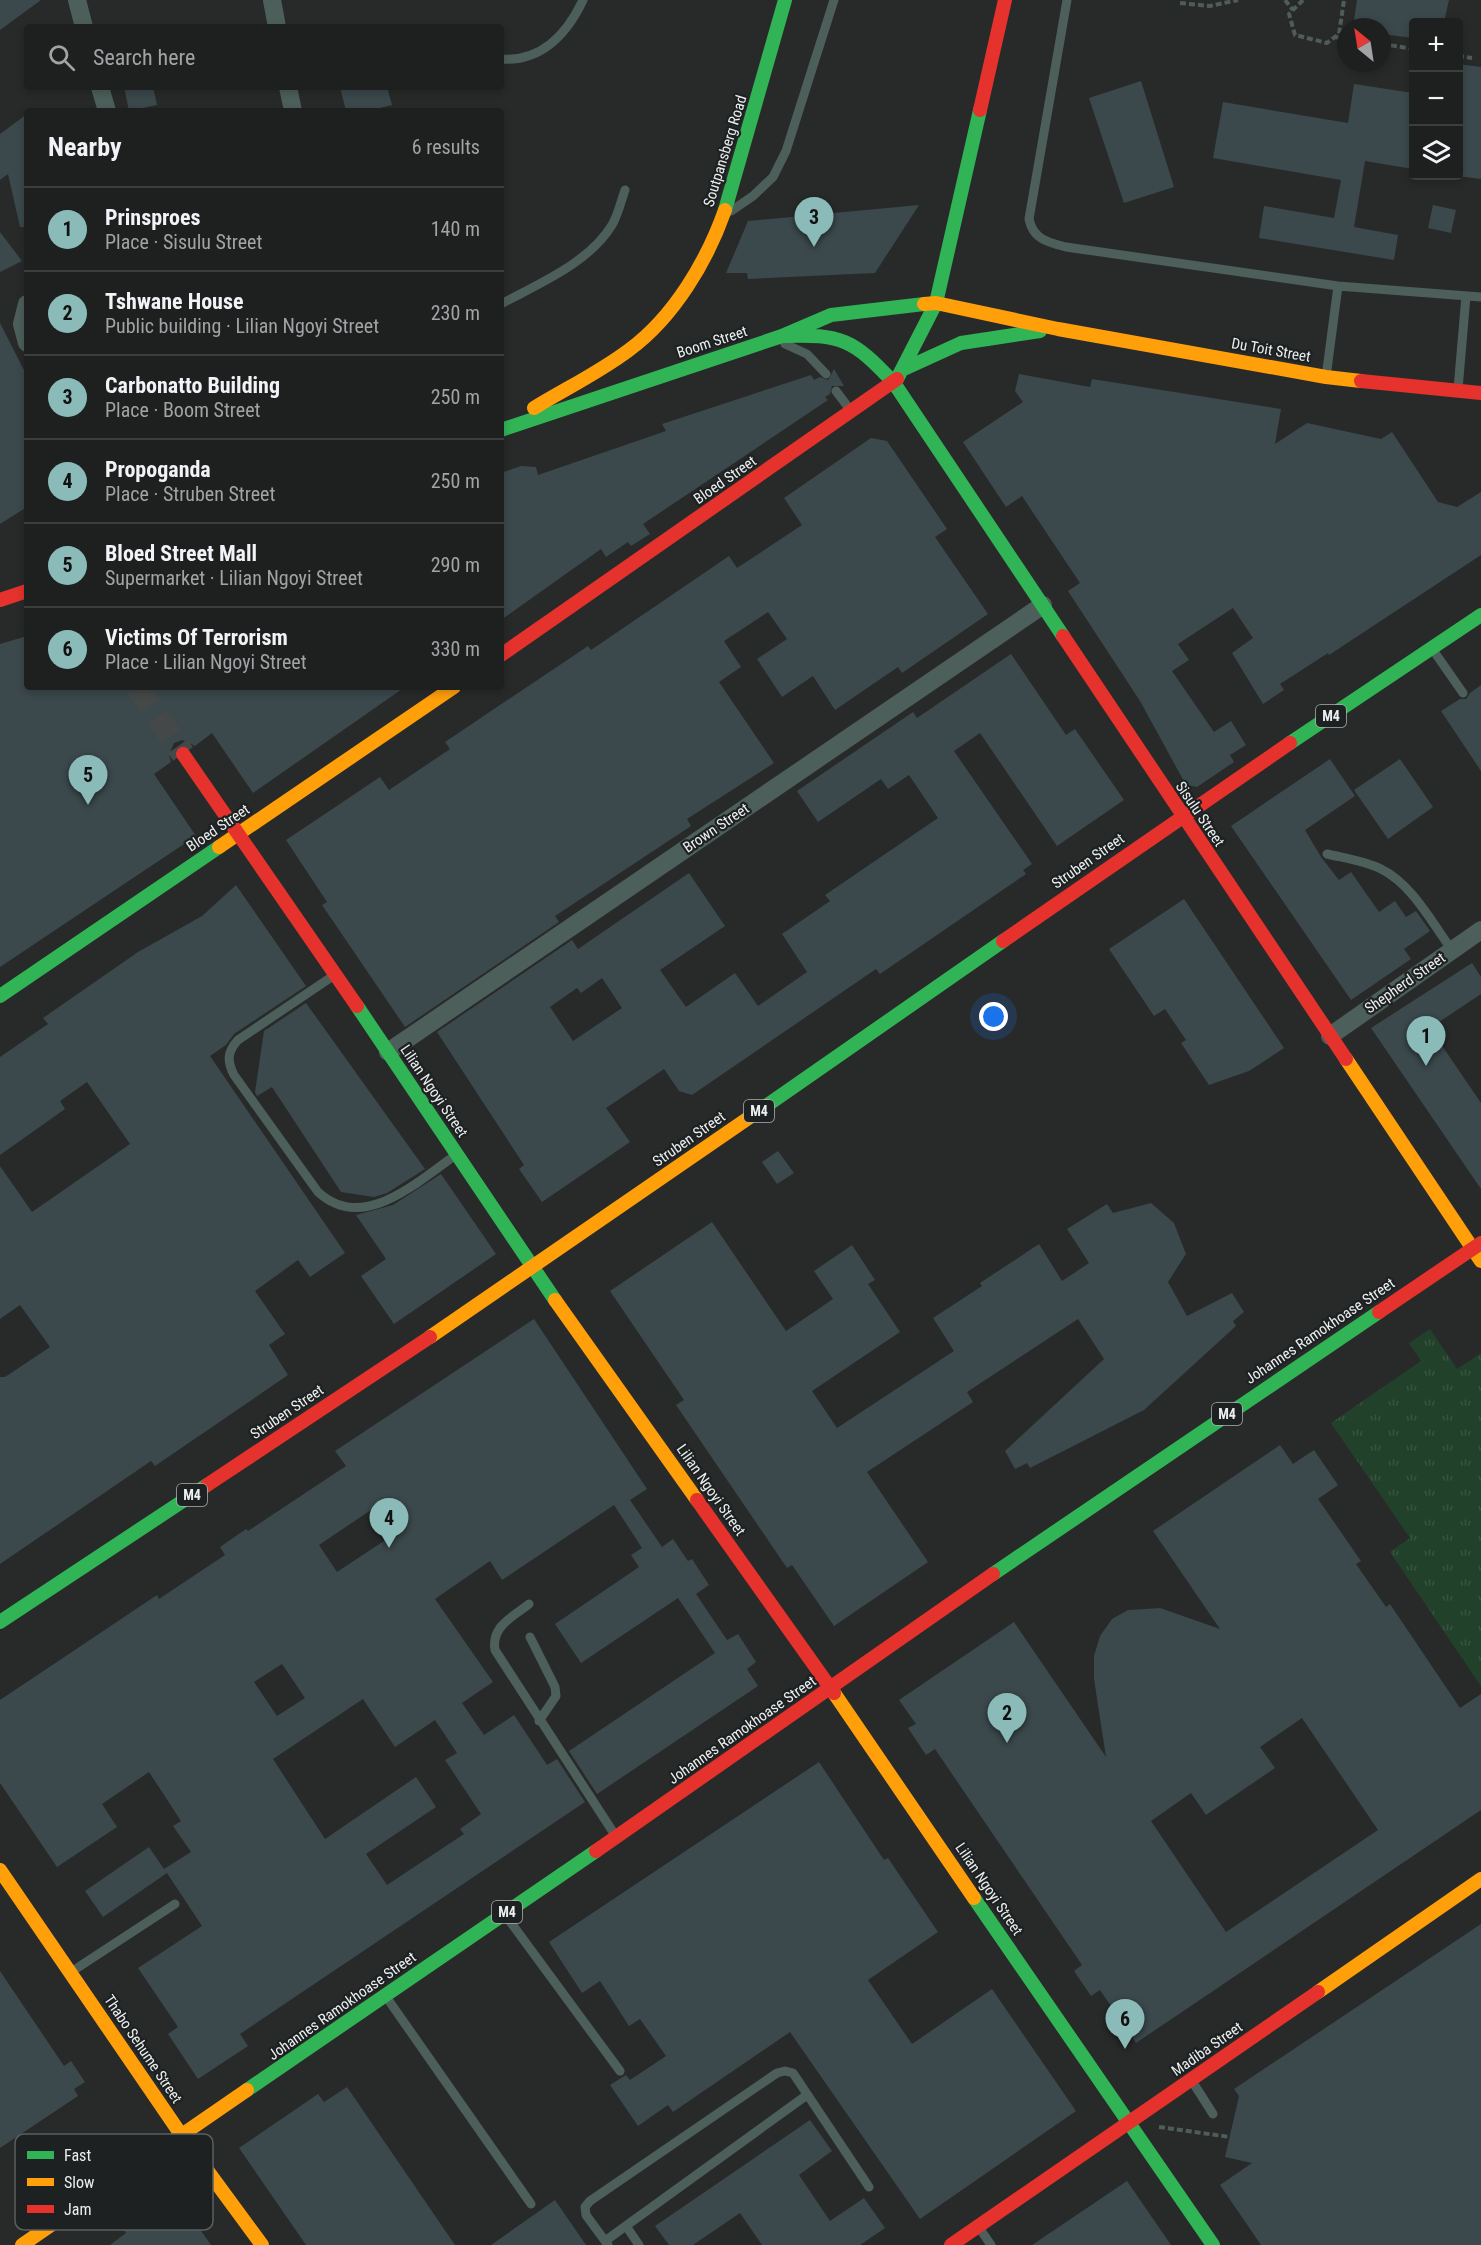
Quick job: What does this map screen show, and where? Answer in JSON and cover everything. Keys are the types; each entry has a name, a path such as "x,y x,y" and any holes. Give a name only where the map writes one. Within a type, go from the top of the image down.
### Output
{"main road":[{"name":"Soutpansberg Road","path":"504,426 630,350 659,321 692,280 722,218 735,181 785,0"},
{"path":"936,303 1005,0"},
{"name":"Du Toit Street","path":"936,303 1058,329 1326,377 1481,393"},
{"name":"Boom Street","path":"504,427 782,336 831,315 936,303"},
{"name":"Bloed Street","path":"504,653 894,383 904,369 936,303"},
{"name":"Du Toit Street","path":"904,369 961,343 1058,329"},
{"name":"Sisulu Street","path":"782,336 828,334 847,339 868,354 894,383 1043,605 1181,817 1477,1246 1481,1261"},
{"path":"0,600 24,592"},
{"name":"Struben Street","path":"0,1622 533,1269 1181,817 1481,615"},
{"name":"Bloed Street","path":"0,996 450,690"},
{"name":"Lilian Ngoyi Street","path":"183,754 388,1052 533,1269 831,1689 1213,2245"},
{"name":"Johannes Ramokhoase Street","path":"185,2134 831,1689 974,1587 1477,1246"},
{"name":"Thabo Sehume Street","path":"0,1870 181,2134"},
{"name":"Madiba Street","path":"951,2245 1481,1879"},
{"name":"Thabo Sehume Street","path":"213,2178 262,2245"},
{"name":"Johannes Ramokhoase Street","path":"22,2245 44,2230"}],"street":[{"path":"77,0 83,24"},
{"path":"272,0 277,24"},
{"path":"101,90 106,108"},
{"path":"289,90 292,108"},
{"path":"24,316 22,324 24,332"},
{"name":"Brown Street","path":"388,1052 1043,605"},
{"name":"Shepherd Street","path":"1330,1036 1481,930"}],"lane":[{"path":"504,58 517,60 532,57 549,46 573,20 583,0"},
{"path":"722,218 753,196 777,168 786,151 834,0"},
{"path":"1067,0 1029,219 1036,236 1066,247 1338,286 1481,297"},
{"path":"504,302 566,267 600,241 613,224 625,190"},
{"path":"1326,377 1338,286"},
{"path":"1457,391 1466,296"},
{"path":"767,341 792,345 807,354 826,374"},
{"path":"837,391 852,412"},
{"path":"1432,648 1463,693"},
{"path":"1327,854 1380,868 1391,875 1414,898 1452,950"},
{"path":"334,975 238,1040 230,1049 228,1058 234,1076 318,1192 335,1203 364,1209 382,1204 456,1155"},
{"path":"529,1604 500,1627 493,1641 495,1650 616,1837"},
{"path":"530,1637 555,1687 556,1696 539,1721"},
{"path":"71,1972 176,1904"},
{"path":"504,1914 620,2071"},
{"path":"386,1996 531,2204"},
{"path":"807,2094 606,2243 586,2215 585,2207 590,2201 777,2073 793,2073 807,2094 869,2187"},
{"path":"1191,2080 1213,2114"},
{"path":"626,2226 639,2245"},
{"path":"978,2226 991,2245"}],"path":[{"path":"1180,3 1210,6 1238,0"},
{"path":"1285,0 1293,10"},
{"path":"1304,0 1289,14 1295,35 1327,43 1339,34 1344,0"},
{"path":"1391,45 1409,48"},
{"path":"1463,57 1472,58"},
{"path":"1129,2123 1230,2137"}],"green space":[{"path":"1430,1329 1457,1369 1481,1353 1481,1686 1390,1552 1410,1538 1331,1423 1421,1361 1409,1343"}],"building":[{"path":"0,0 41,0 0,30"},
{"path":"1357,0 1449,0 1445,18 1409,18 1409,37 1391,35 1391,18 1354,18"},
{"path":"1463,65 1481,67 1481,179 1463,177"},
{"path":"1141,81 1174,187 1124,203 1089,98"},
{"path":"1354,84 1409,92 1409,168 1365,161 1354,227 1398,235 1394,260 1259,238 1264,206 1334,218 1341,180 1213,158 1223,102 1348,123"},
{"path":"125,90 154,90 157,105 128,108"},
{"path":"341,90 388,90 392,105 380,108 345,108"},
{"path":"24,116 24,227 20,227 8,174 0,180 0,134"},
{"path":"919,205 875,273 748,279 747,273 726,273 748,221"},
{"path":"1433,205 1456,210 1451,233 1428,228"},
{"path":"0,232 22,261 0,272"},
{"path":"0,323 24,370 24,509 0,524"},
{"path":"834,369 844,386 832,386 830,394 825,397 828,400 643,524 650,534 631,546 628,542 606,557 601,549 504,618 504,472 521,466 536,467 538,475 666,431 662,424 811,375 814,380 820,377 828,380"},
{"path":"1019,374 1090,387 1092,379 1281,409 1275,444 1307,423 1381,439 1392,432 1438,502 1457,507 1481,492 1481,555 1329,655 1328,653 1280,684 1284,690 1263,704 1232,653 1253,638 1233,608 1178,644 1189,660 1172,671 1214,732 1231,721 1246,745 1230,755 1234,762 1197,787 1186,785 1140,701 1068,591 1080,583 1022,496 1006,507 963,442 1023,402 1015,391"},
{"path":"871,438 887,441 947,529 935,537 988,614 902,673 898,667 835,710 813,676 782,697 757,659 787,639 768,612 724,641 741,667 719,682 774,763 687,819 691,826 555,916 559,922 405,1027 322,905 327,902 286,840 380,777 389,790 450,749 445,742 588,646 591,650 729,556 737,568 802,525 784,498"},
{"path":"24,637 24,690 401,690 253,793 212,733 195,746 182,740 174,743 169,755 171,762 154,774 196,836 0,967 0,644"},
{"path":"1011,654 1066,735 1075,729 1124,800 1057,846 980,733 954,751 1032,864 1023,870 1026,874 880,974 876,969 692,1095 679,1091 664,1069 606,1108 630,1142 542,1202 519,1169 524,1165 437,1032 572,940 578,949 689,873 725,926 660,970 686,1007 735,973 758,1006 807,972 782,934 830,901 825,895 938,818 909,775 888,789 881,779 818,822 797,791 913,712 917,718","holes":["602,978 622,1008 573,1041 550,1007 577,988 581,993"]},
{"path":"1481,685 1481,771 1441,711 1460,699 1466,699"},
{"path":"1330,759 1355,796 1305,830 1321,857 1339,880 1351,872 1379,912 1395,901 1406,917 1416,911 1430,931 1404,949 1411,959 1351,1000 1231,826"},
{"path":"1400,759 1433,807 1388,839 1354,790"},
{"path":"236,885 306,986 234,1034 226,1045 210,1056 345,1253 310,1277 298,1260 255,1291 285,1334 269,1345 288,1375 155,1466 151,1461 0,1564 0,1377 5,1377 50,1347 20,1305 0,1319 0,1166 32,1212 130,1144 87,1082 60,1101 65,1109 0,1155 0,1057 48,1024 43,1018 138,952 202,916"},
{"path":"1184,899 1284,1048 1249,1071 1209,1085 1181,1043 1186,1040 1165,1009 1154,1016 1109,949"},
{"path":"1472,963 1481,977 1481,994 1430,1028 1481,1103 1481,1189 1371,1028"},
{"path":"306,1003 425,1169 387,1193 374,1197 341,1192 272,1087 257,1096 255,1092 264,1031"},
{"path":"778,1151 794,1173 777,1184 762,1162"},
{"path":"441,1174 496,1254 394,1324 361,1276 386,1259 356,1215 393,1205"},
{"path":"1151,1203 1174,1223 1186,1254 1168,1282 1187,1316 1232,1293 1244,1312 1233,1321 1236,1326 1144,1410 1030,1468 1027,1463 1015,1469 1005,1451 1104,1359 1078,1319 967,1392 973,1402 867,1472 928,1562 834,1626 792,1565 787,1568 676,1405 684,1400 610,1291 712,1222 786,1331 833,1299 814,1271 852,1245 875,1280 868,1284 900,1332 812,1391 837,1428 954,1351 933,1318 982,1286 980,1283 1039,1244 1062,1281 1089,1263 1067,1229 1107,1204 1113,1213"},
{"path":"534,1319 647,1489 630,1500 662,1547 673,1539 688,1561 692,1559 709,1585 696,1594 727,1640 738,1634 756,1662 747,1669 758,1686 597,1794 569,1751 715,1653 678,1598 581,1663 555,1624 639,1567 631,1555 642,1548 614,1505 502,1580 490,1561 435,1599 493,1682 462,1703 484,1735 514,1715 547,1765 557,1759 585,1802 240,2034 248,2046 198,2079 168,2034 178,2027 138,1968 202,1926 167,1873 103,1917 85,1891 149,1847 166,1872 164,1869 191,1852 173,1826 181,1821 149,1772 102,1804 117,1827 57,1867 0,1783 0,1700 157,1595 159,1599 225,1555 220,1547 346,1466 335,1451","holes":["383,1502 402,1529 337,1572 319,1545","282,1664 305,1698 277,1716 254,1682","363,1699 395,1747 435,1720 457,1753 445,1760 481,1814 460,1829 464,1834 387,1885 366,1854 436,1807 416,1777 325,1839 273,1759"]},
{"path":"1280,1445 1293,1464 1314,1450 1338,1485 1318,1499 1361,1561 1356,1564 1386,1607 1390,1604 1460,1708 1481,1694 1481,1810 1136,2043 1100,1990 1091,1996 1074,1971 1082,1965 935,1749 926,1755 908,1728 916,1724 899,1700 1014,1622 1106,1757 1094,1679 1094,1656 1100,1636 1112,1619 1128,1610 1160,1608 1220,1629 1153,1531","holes":["1302,1718 1378,1830 1226,1932 1151,1821 1191,1793 1206,1815 1275,1768 1260,1747"]},
{"path":"819,1762 884,1860 888,1858 938,1932 868,1980 912,2044 992,1989 1076,2111 920,2219 790,2032 673,2112 668,2105 638,2126 610,2085 626,2075 630,2080 666,2056 640,2019 629,2026 600,1981 582,1993 549,1942"},
{"path":"1481,1924 1481,2245 1261,2245 1220,2185 1252,2163 1225,2157 1239,2096 1234,2089"},
{"path":"0,1971 64,2066 71,2061 85,2082 74,2089 78,2096 21,2134 15,2134 15,2138 0,2148"},
{"path":"347,2087 455,2245 306,2245 239,2148 318,2094 324,2102"},
{"path":"810,2120 832,2151 799,2175 830,2221 864,2198 885,2228 860,2245 762,2245 740,2213 693,2245 669,2245 655,2226"},
{"path":"1127,2181 1171,2245 1032,2245"},
{"path":"555,2200 586,2245 491,2245"},
{"path":"124,2230 200,2230 211,2245 110,2245 126,2233"}],"tunnel":[{"path":"139,690 183,754"}],"traffic: fast":[{"path":"725,210 785,0"},
{"path":"897,379 936,303 980,110"},
{"path":"504,429 782,336 831,315 924,304"},
{"path":"904,369 961,343 1040,331"},
{"path":"782,336 833,338 856,348 880,368 894,383 1063,636"},
{"path":"1290,743 1481,615"},
{"path":"0,996 219,847"},
{"path":"766,1106 1003,941"},
{"path":"357,1006 555,1300"},
{"path":"993,1574 1379,1312"},
{"path":"0,1622 207,1485"},
{"path":"247,2090 596,1851"},
{"path":"974,1898 1213,2245"}],"traffic: slow":[{"path":"534,408 618,358 645,337 674,305 699,268 725,210"},
{"path":"924,304 936,303 1058,329 1326,377 1361,381"},
{"path":"219,847 450,690"},
{"path":"1346,1059 1481,1261"},
{"path":"430,1337 766,1106"},
{"path":"555,1300 697,1500"},
{"path":"834,1693 974,1898"},
{"path":"0,1870 181,2134"},
{"path":"1318,1992 1481,1879"},
{"path":"183,2134 247,2090"},
{"path":"213,2178 262,2245"},
{"path":"22,2245 44,2230"}],"traffic: jam":[{"path":"980,110 1005,0"},
{"path":"504,653 897,379"},
{"path":"1361,381 1481,393"},
{"path":"0,600 24,592"},
{"path":"1063,636 1346,1059"},
{"path":"1003,941 1290,743"},
{"path":"183,754 357,1006"},
{"path":"1379,1312 1481,1243"},
{"path":"207,1485 430,1337"},
{"path":"697,1500 834,1693"},
{"path":"596,1851 993,1574"},
{"path":"951,2245 1318,1992"}],"place":[{"name":"Carbonatto Building","path":"814,247"},
{"name":"Bloed Street Mall","path":"88,805"},
{"name":"Prinsproes","path":"1426,1066"},
{"name":"Propoganda","path":"389,1548"},
{"name":"Tshwane House","path":"1007,1743"},
{"name":"Victims Of Terrorism","path":"1125,2049"}]}
